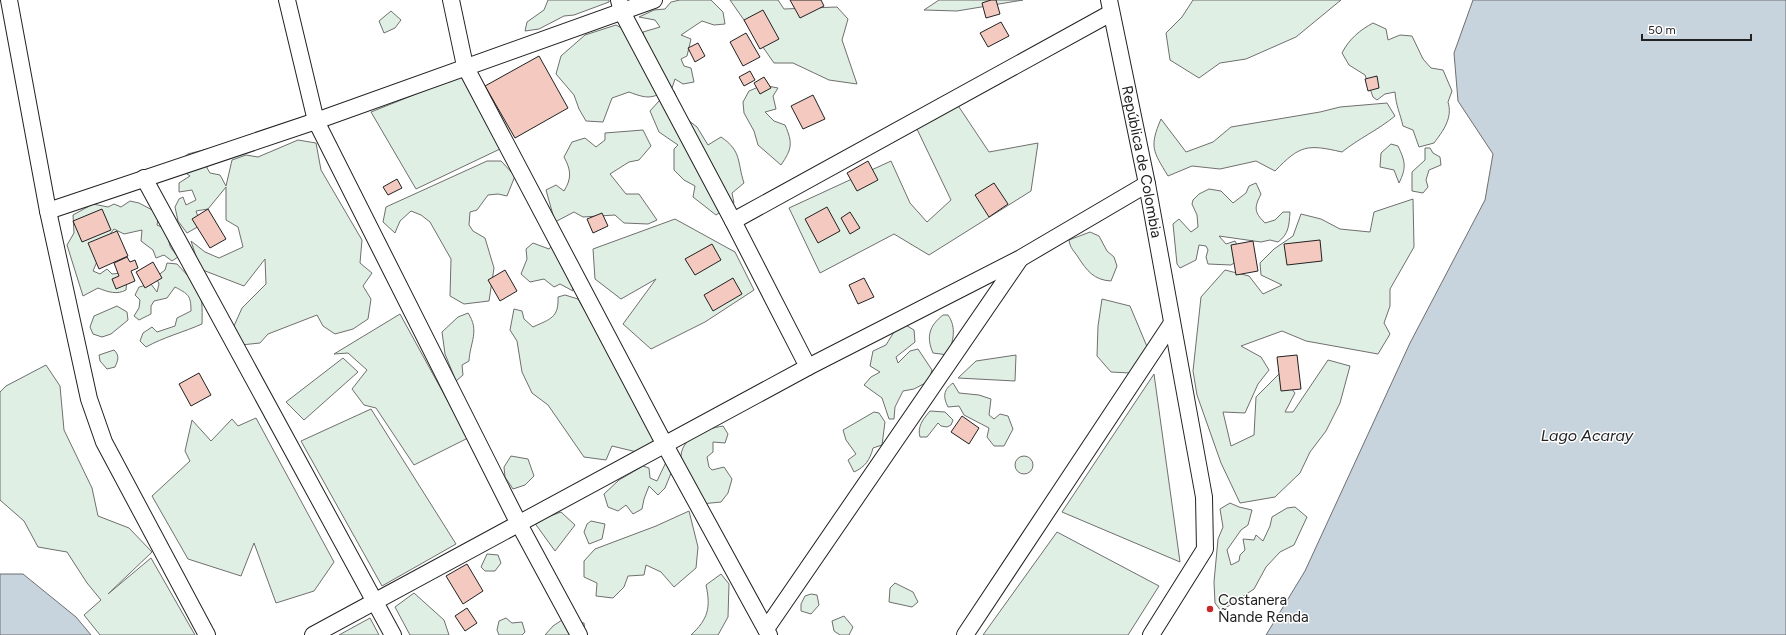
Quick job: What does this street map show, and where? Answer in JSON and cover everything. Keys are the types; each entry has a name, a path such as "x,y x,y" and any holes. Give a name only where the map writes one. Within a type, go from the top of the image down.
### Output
{"street":[{"path":"9,0 48,211 89,400 104,442 207,635"},
{"path":"287,0 316,121 519,524 579,635"},
{"path":"450,0 465,66 665,445 768,632 1021,258"},
{"path":"48,211 316,121 465,66 620,6 654,0"},
{"path":"620,6 808,367"},
{"path":"733,221 1110,6"},
{"name":"República de Colombia","path":"1110,6 1147,184 1204,497 1205,549 1151,635"},
{"path":"144,178 376,601 393,635"},
{"path":"313,635 808,367 1021,258 1147,184"},
{"path":"965,635 1172,323"}],"green space":[{"path":"548,0 609,0 609,2 574,15 564,16 539,29 525,31 527,22 544,10"},
{"path":"680,0 711,0 723,12 725,24 714,25 702,21 681,35 691,39 687,56 681,59 684,66 691,68 694,82 683,84 675,79 672,88 655,96 647,97 629,92 612,98 603,122 586,121 579,109 574,95 556,74 561,56 585,35 616,25 645,41 643,32 660,27 655,20 639,17 654,10 665,9 671,2"},
{"path":"730,0 778,0 784,9 837,7 848,19 842,40 857,84 829,80 793,63 774,63"},
{"path":"939,0 1023,0 957,11 924,10"},
{"path":"1193,0 1341,0 1296,37 1246,59 1220,63 1199,78 1170,60 1166,33 1182,17"},
{"path":"391,11 401,20 395,28 384,33 379,21"},
{"path":"1373,23 1386,29 1388,40 1400,35 1412,36 1423,59 1431,68 1443,70 1452,91 1448,102 1448,119 1444,129 1434,143 1419,147 1413,130 1403,126 1395,92 1385,94 1377,100 1373,97 1365,75 1349,65 1342,53 1355,35"},
{"path":"461,76 500,149 416,189 371,112"},
{"path":"763,85 778,88 773,96 776,109 765,112 774,121 785,125 790,141 789,150 781,165 758,145 754,131 744,113 743,102 749,91"},
{"path":"674,91 681,109 676,128 688,120 697,127 708,145 721,137 728,142 738,157 744,183 732,193 734,203 716,215 693,197 695,186 684,180 674,170 674,149 678,145 659,132 650,111 659,101"},
{"path":"1387,103 1395,116 1342,152 1320,148 1305,149 1298,151 1291,156 1275,171 1256,161 1220,169 1192,166 1168,176 1154,149 1155,136 1161,119 1186,152 1213,142 1231,127 1320,112 1340,107"},
{"path":"957,104 989,152 1038,143 1031,191 929,255 894,234 820,273 789,208 891,161 910,203 927,222 951,200 916,127"},
{"path":"643,130 651,146 639,160 629,162 610,174 626,194 639,194 657,220 648,224 624,223 615,215 583,217 574,212 555,222 546,190 556,185 564,191 567,186 570,174 564,157 572,142 585,138 596,147 605,140 605,133"},
{"path":"298,140 316,143 321,170 362,240 360,263 372,273 363,286 371,299 368,319 353,329 335,334 323,326 317,315 268,334 260,343 241,345 234,326 242,308 266,284 265,259 244,286 200,269 191,241 205,252 219,258 243,247 238,227 226,220 226,187 208,209 196,211 201,225 187,233 178,221 175,207 179,199 183,197 186,205 196,200 192,190 179,192 179,183 190,176 184,172 183,158 188,154 207,149 207,168 210,173 220,175 226,186 232,160 246,155 258,157"},
{"path":"1391,144 1398,146 1404,160 1403,173 1399,183 1394,170 1380,167 1381,153"},
{"path":"1425,148 1430,148 1433,153 1440,157 1441,165 1429,170 1426,180 1428,187 1423,193 1412,191 1412,172 1425,160"},
{"path":"487,161 501,161 515,176 507,196 498,194 488,195 477,210 470,212 469,225 473,231 485,238 494,268 489,301 464,304 450,296 451,259 430,222 421,215 411,211 400,221 395,233 383,222 386,207"},
{"path":"1256,183 1261,194 1256,210 1265,223 1275,220 1283,212 1290,212 1288,229 1282,239 1278,242 1270,240 1261,242 1219,236 1226,244 1235,241 1241,252 1241,259 1231,265 1208,264 1206,257 1208,250 1206,246 1199,245 1196,260 1180,268 1177,264 1173,224 1179,219 1191,232 1198,227 1197,215 1192,204 1193,200 1199,194 1209,189 1221,191 1233,203 1246,193 1249,186"},
{"path":"1413,199 1414,247 1390,289 1390,306 1384,323 1390,334 1378,354 1306,341 1282,331 1241,346 1261,357 1269,370 1258,384 1245,413 1223,412 1231,446 1254,435 1256,397 1279,374 1295,393 1285,412 1293,412 1328,360 1350,366 1340,403 1326,431 1310,452 1300,473 1275,497 1240,503 1221,463 1197,395 1193,371 1201,297 1225,270 1249,276 1263,294 1282,285 1261,275 1260,263 1274,249 1293,236 1301,214 1321,219 1340,229 1370,232 1374,212"},
{"path":"130,201 139,203 156,212 158,219 157,225 165,231 170,246 178,257 172,261 164,255 156,258 153,250 141,241 142,230 124,234 114,229 107,238 93,271 100,274 107,269 112,274 122,273 127,278 126,290 123,292 112,292 98,288 83,296 67,245 74,233 73,215 93,204 108,207 114,204 121,207"},
{"path":"675,219 735,252 754,290 705,322 651,349 623,324 656,279 621,299 595,279 593,249"},
{"path":"1090,232 1099,236 1107,251 1114,257 1117,266 1111,281 1095,277 1085,267 1070,245 1069,240"},
{"path":"533,243 549,249 554,243 572,279 573,291 560,284 554,287 544,279 530,282 521,274 527,259 526,249"},
{"path":"167,263 177,264 191,279 198,290 202,303 202,324 146,347 140,341 143,333 152,327 157,332 175,326 177,318 191,311 188,296 183,291 175,287 167,298 154,301 151,306 151,314 139,320 134,316 139,308 140,300 135,295 139,287 151,284 157,292 159,284 156,277 165,270"},
{"path":"565,295 578,299 622,373 658,443 641,453 612,446 606,460 584,457 548,405 532,393 522,372 517,341 510,330 514,309 522,311 524,319 533,327 549,320 555,314 558,304 558,297"},
{"path":"1102,299 1130,306 1148,349 1130,373 1111,372 1097,356 1098,326"},
{"path":"117,306 127,312 128,320 111,334 102,337 93,334 90,327 94,316"},
{"path":"468,313 472,319 474,331 469,361 462,365 463,375 456,381 445,354 442,332 458,317"},
{"path":"400,314 468,438 414,465 376,408 364,405 352,389 367,370 348,353 334,354"},
{"path":"943,315 948,315 951,320 953,330 953,340 948,355 933,353 929,337 935,323"},
{"path":"904,324 914,330 915,342 896,357 898,363 910,351 918,349 932,370 929,381 914,389 903,391 895,407 894,419 889,419 882,398 864,385 871,377 880,372 870,366 873,351 886,345 897,327"},
{"path":"114,350 118,356 117,362 115,367 107,369 100,361 99,355"},
{"path":"1016,355 1015,381 958,378 976,361"},
{"path":"343,358 358,372 304,420 286,402"},
{"path":"46,365 60,386 64,430 92,488 98,516 129,528 152,552 108,594 151,558 195,635 100,635 84,615 101,600 87,583 67,552 38,547 24,521 0,500 0,392 6,386"},
{"path":"1154,374 1180,562 1062,512"},
{"path":"953,383 959,393 979,395 991,399 989,415 994,419 1000,414 1008,416 1013,429 1004,446 994,446 987,437 989,428 964,415 959,406 948,407 945,400 945,394 947,388"},
{"path":"371,409 456,544 382,586 301,441"},
{"path":"930,411 945,412 953,420 951,425 947,427 941,426 938,423 927,437 920,437 920,426"},
{"path":"874,412 879,413 885,422 882,445 873,448 866,463 854,472 848,460 856,454 846,440 843,430"},
{"path":"256,418 334,562 314,591 276,603 254,543 241,576 188,559 152,496 190,461 185,451 192,420 211,441 232,419 238,426"},
{"path":"723,426 728,434 725,443 713,442 713,452 707,457 709,467 712,470 724,467 732,479 728,493 721,502 701,504 682,465 681,456 683,448 687,442 700,433 715,427"},
{"path":"511,456 528,459 534,476 525,485 513,489 505,477 504,467"},
{"path":"1024,456 1030,459 1033,465 1030,471 1024,474 1018,471 1015,465 1018,459"},
{"path":"667,460 674,466 665,488 658,495 649,486 642,509 633,514 626,505 618,511 608,507 604,494 619,480 643,466 649,468 650,478 657,481"},
{"path":"1230,503 1252,510 1248,525 1241,530 1227,550 1231,565 1239,561 1240,555 1245,550 1243,539 1254,540 1256,535 1263,541 1270,526 1272,517 1287,508 1295,507 1307,517 1294,545 1280,552 1266,567 1254,589 1221,611 1215,603 1214,582 1218,539 1223,527 1220,509"},
{"path":"689,511 698,547 696,568 674,587 661,572 646,565 644,575 628,576 624,587 613,598 596,596 597,583 584,577 584,561 595,549 656,526"},
{"path":"561,512 575,525 555,551 534,522"},
{"path":"591,521 605,524 602,539 589,544 584,532 587,524"},
{"path":"1057,532 1159,586 1128,635 983,635"},
{"path":"487,554 498,555 501,563 495,571 485,571 481,567"},
{"path":"721,574 729,584 728,617 718,635 691,635 701,624 707,613 708,600 706,585"},
{"path":"895,583 913,592 918,602 912,607 889,602 890,588"},
{"path":"414,593 444,620 449,635 410,635 395,607"},
{"path":"811,594 817,595 819,605 811,614 801,611 801,604 805,596"},
{"path":"844,616 853,627 849,635 840,635 834,631 832,621"},
{"path":"370,618 379,635 339,635"},
{"path":"506,618 512,623 522,622 525,632 522,635 499,635 497,630 499,621"},
{"path":"562,620 584,623 585,632 583,635 545,635 553,626"}],"water":[{"name":"Lago Acaray","path":"1473,0 1786,0 1786,635 1266,635 1305,571 1410,343 1485,200 1493,154 1458,101 1454,53"},
{"path":"0,574 23,574 76,617 91,635 0,635"}],"building":[{"path":"790,0 821,0 824,6 800,18"},
{"path":"996,0 1000,14 986,18 982,3"},
{"path":"763,10 779,39 760,49 744,20"},
{"path":"1001,22 1009,36 988,47 980,33"},
{"path":"746,33 760,57 743,66 730,42"},
{"path":"698,43 705,56 695,62 688,48"},
{"path":"539,56 568,108 515,138 485,86"},
{"path":"750,71 755,80 744,86 739,77"},
{"path":"1377,76 1379,88 1368,91 1365,79"},
{"path":"764,77 771,88 760,94 754,83"},
{"path":"813,95 825,119 803,129 791,106"},
{"path":"868,161 878,180 857,191 847,173"},
{"path":"397,179 402,188 388,195 383,187"},
{"path":"994,183 1008,204 989,217 975,195"},
{"path":"827,207 840,231 818,243 805,219"},
{"path":"102,209 111,230 82,242 73,221"},
{"path":"208,209 226,239 210,248 192,219"},
{"path":"850,212 860,228 850,234 841,218"},
{"path":"602,213 608,226 593,233 587,219"},
{"path":"117,231 128,256 99,269 88,243"},
{"path":"1320,240 1322,261 1287,265 1284,244"},
{"path":"1253,241 1258,271 1236,275 1231,245"},
{"path":"712,244 721,260 695,275 685,259"},
{"path":"127,257 130,262 135,260 138,268 131,271 135,281 116,289 112,279 119,276 114,263"},
{"path":"153,262 162,278 145,288 136,272"},
{"path":"505,270 517,291 500,301 488,280"},
{"path":"733,278 742,294 713,311 704,295"},
{"path":"864,278 874,297 858,304 849,285"},
{"path":"1297,355 1301,389 1281,391 1277,357"},
{"path":"199,373 211,395 191,406 179,384"},
{"path":"962,416 979,428 969,444 951,432"},
{"path":"467,564 483,591 463,604 446,576"},
{"path":"467,608 477,623 465,631 455,616"}],"place":[{"name":"Costanera Ñande Renda","path":"1210,609"}]}
